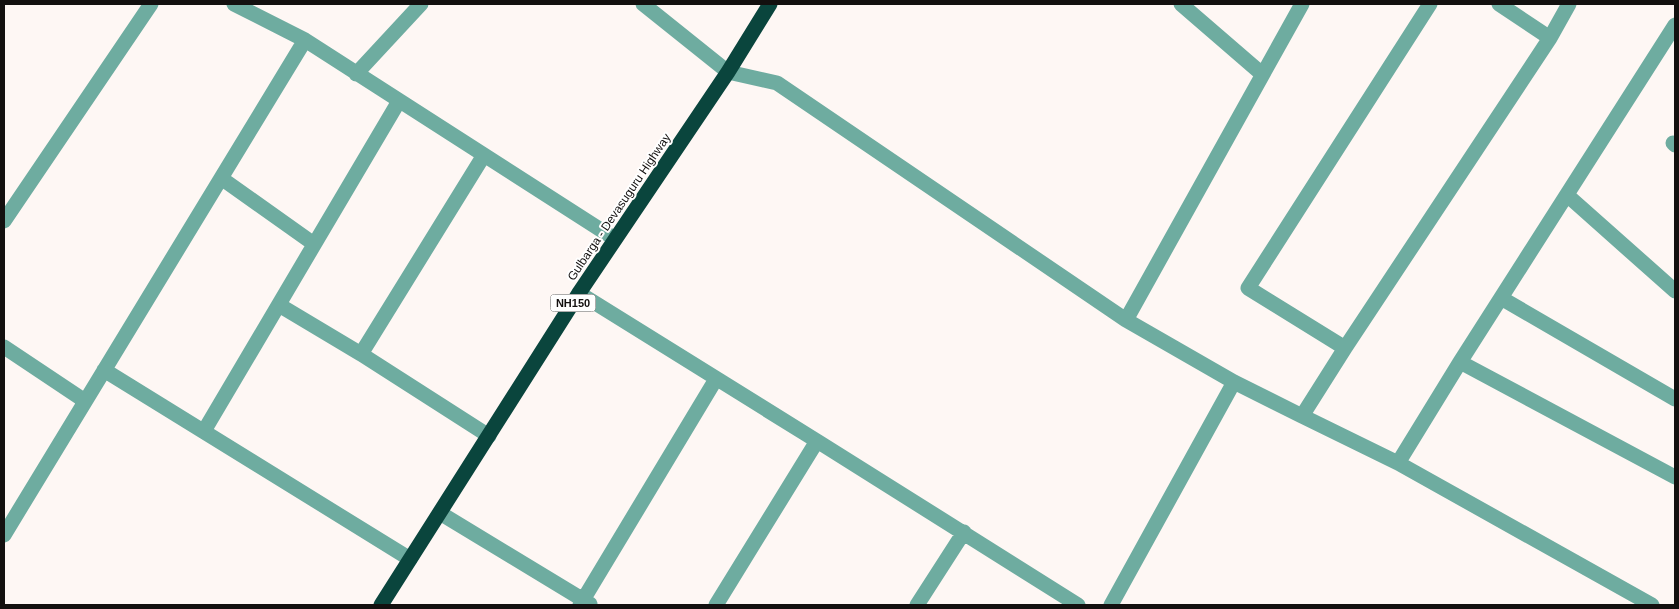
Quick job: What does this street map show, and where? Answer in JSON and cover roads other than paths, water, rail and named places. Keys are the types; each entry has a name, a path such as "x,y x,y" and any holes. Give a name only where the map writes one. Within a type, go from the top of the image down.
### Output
{"highway":[{"name":"Gulbarga - Devasuguru Highway","path":"381,605 579,293 728,72 770,4"}],"street":[{"path":"4,221 150,4"},
{"path":"234,4 305,40 615,239"},
{"path":"356,74 421,4"},
{"path":"643,4 728,72 777,82 1126,320 1234,382 1398,463 1652,605"},
{"path":"1181,4 1262,74"},
{"path":"1126,320 1302,4"},
{"path":"1345,348 1248,288 1430,4"},
{"path":"1499,4 1550,38"},
{"path":"1302,416 1550,38 1569,4"},
{"path":"1398,463 1460,362 1675,25"},
{"path":"4,535 305,40"},
{"path":"204,431 398,101"},
{"path":"361,354 484,155"},
{"path":"221,178 314,244"},
{"path":"1567,195 1675,291"},
{"path":"579,293 1078,605"},
{"path":"1502,298 1675,399"},
{"path":"278,305 361,354 489,436"},
{"path":"4,347 85,401"},
{"path":"1460,362 1675,477"},
{"path":"104,370 410,558"},
{"path":"440,513 585,604 716,379"},
{"path":"1111,605 1234,382"},
{"path":"716,605 816,441"},
{"path":"917,605 964,532"}]}
